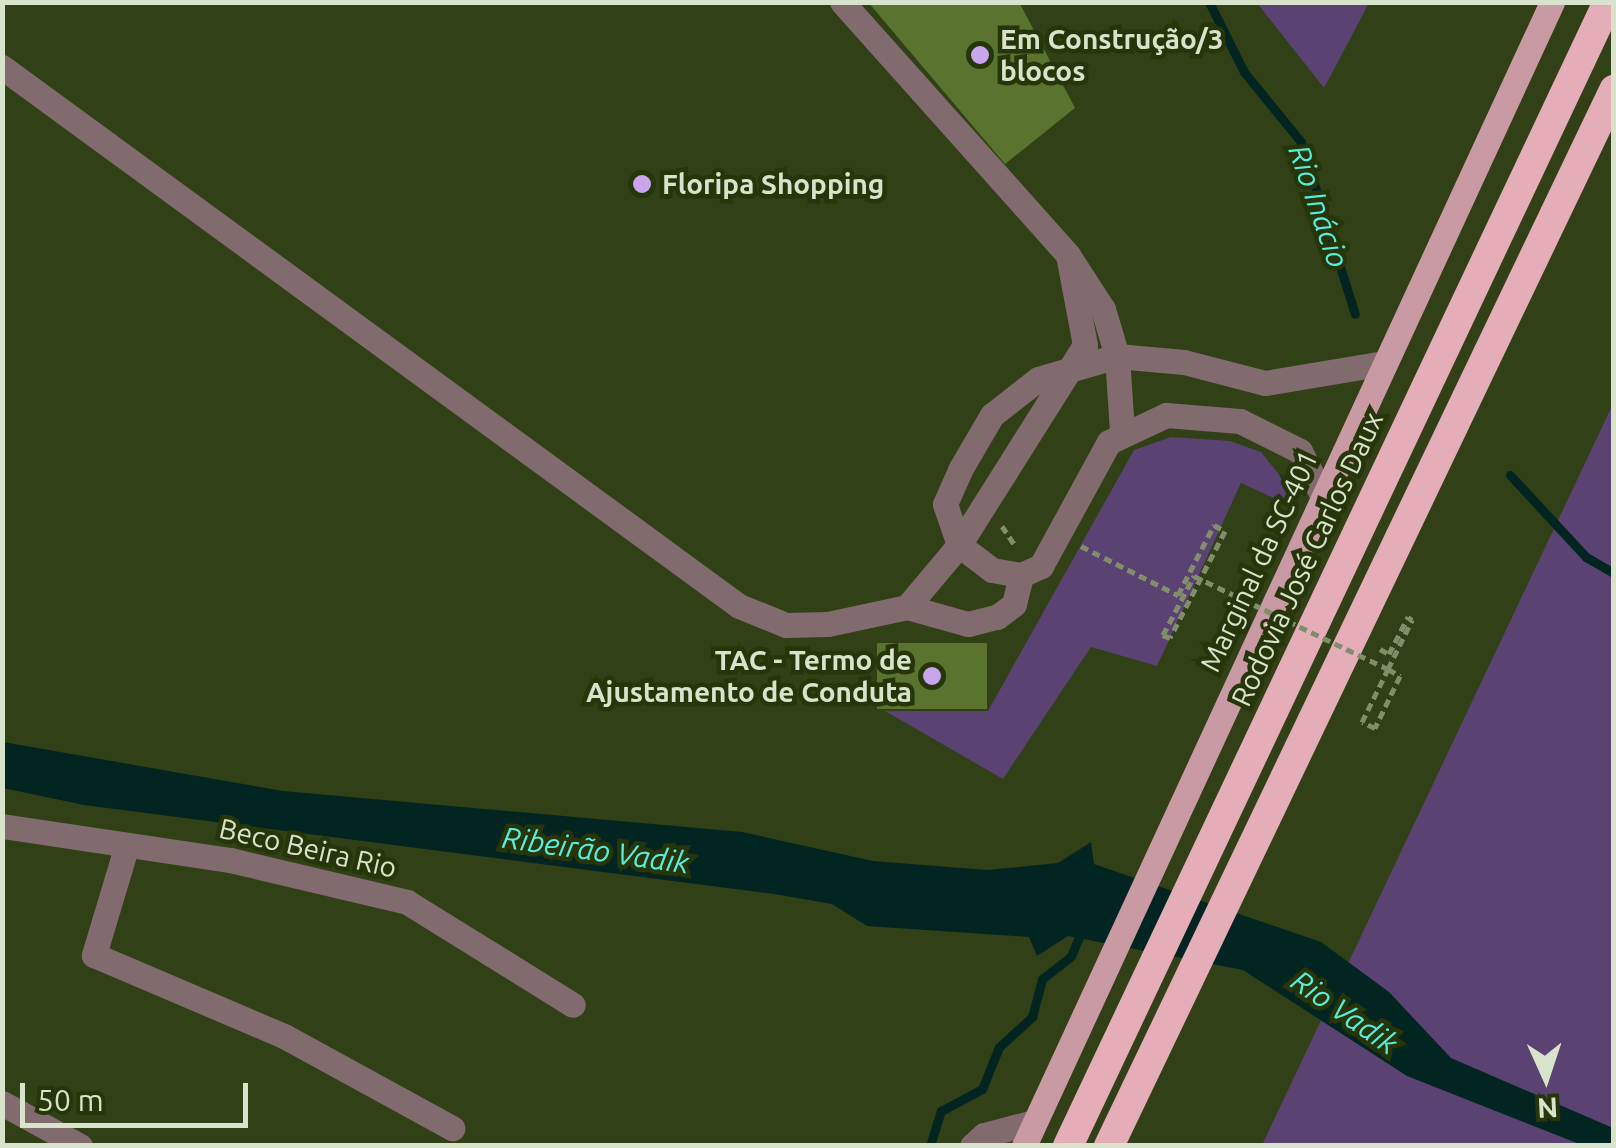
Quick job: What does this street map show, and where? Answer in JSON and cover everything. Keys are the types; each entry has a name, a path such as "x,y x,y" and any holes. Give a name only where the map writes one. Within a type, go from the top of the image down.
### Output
{"highway":[{"name":"Rodovia José Carlos Daux","path":"1068,1146 1608,2"},
{"path":"1109,1146 1614,90"}],"main road":[{"name":"Marginal da SC-401","path":"1029,1134 1552,2"}],"lane":[{"path":"842,2 1068,255 1103,309 1117,356 1122,432"},
{"path":"2,67 739,606 786,625 828,624 907,608 968,624 997,617 1014,604 1020,575"},
{"path":"907,608 959,545 1076,363 1085,325 1068,255"},
{"path":"1322,495 1300,451 1240,421 1166,416 1122,432 1109,442 1041,566 1020,575 992,570 959,545 945,504 992,416 1038,379 1076,363 1117,356 1184,362 1265,382 1386,363"},
{"name":"Beco Beira Rio","path":"2,826 126,848 230,860 407,902 573,1005"},
{"path":"126,848 94,955 284,1036 452,1128"},
{"path":"2,1103 80,1146"},
{"path":"972,1146 984,1135 1029,1134"}],"path":[{"path":"1056,534 1178,595 1214,525 1225,531 1170,638 1163,635 1194,576 1388,669 1400,676 1375,728 1362,722 1388,669 1412,620"}],"shaded area":[{"path":"1257,3 1369,3 1324,88"},
{"path":"1613,404 1613,1145 1262,1145"},
{"path":"1171,437 1230,441 1261,452 1290,488 1287,504 1241,483 1157,666 1091,647 1003,779 885,711 988,711 1134,450"}],"water":[{"path":"3,742 283,791 742,832 873,861 987,870 1058,863 1091,842 1094,864 1321,942 1389,992 1451,1058 1613,1128 1613,1145 1582,1145 1407,1076 1243,970 1068,936 1037,956 1029,937 867,926 832,904 774,894 84,805 3,788"}],"building":[{"name":"Em Construção/3 blocos","path":"868,2 1019,2 1075,108 1005,164"},
{"name":"TAC - Termo de Ajustamento de Conduta","path":"877,643 987,643 987,709 877,709"}],"waterway":[{"name":"Rio Inácio","path":"1209,2 1244,72 1301,142 1355,314"},
{"name":"Rio Inácio","path":"1510,475 1586,557 1614,573"},
{"path":"930,1146 941,1111 982,1089 999,1047 1032,1017 1042,979 1071,956 1084,926"}],"place":[{"name":"Em Construção/3 blocos","path":"980,55"},
{"name":"Floripa Shopping","path":"642,184"},
{"name":"TAC - Termo de Ajustamento de Conduta","path":"932,676"}],"water label":[{"name":"Ribeirão Vadik","path":"596,850"},
{"name":"Rio Vadik","path":"1345,1012"}]}
